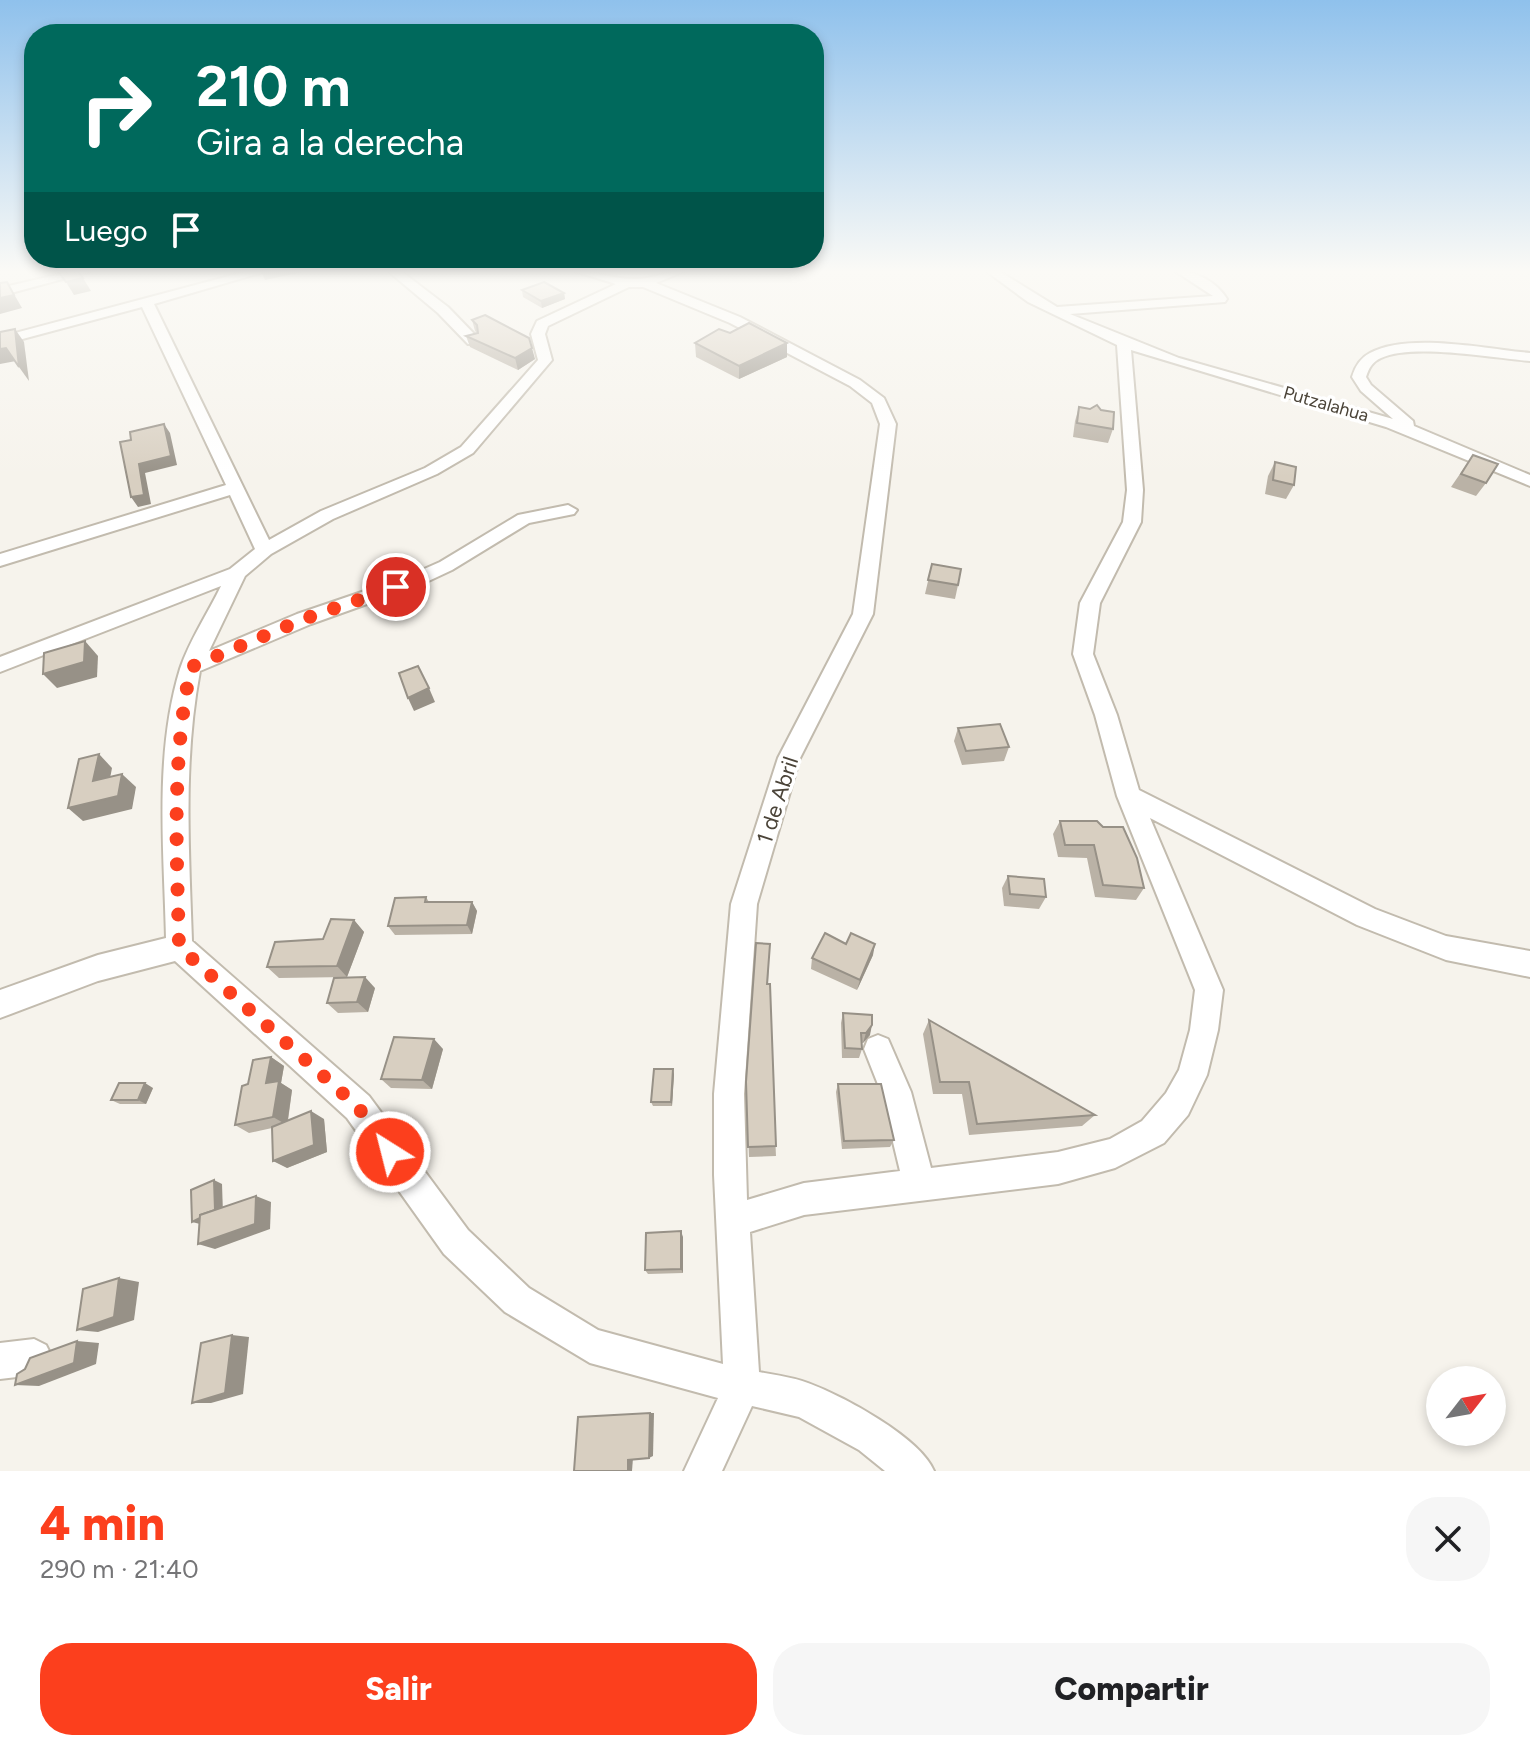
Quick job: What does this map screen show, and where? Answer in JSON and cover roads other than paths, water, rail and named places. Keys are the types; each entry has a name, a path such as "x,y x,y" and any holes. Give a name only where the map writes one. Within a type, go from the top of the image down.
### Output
{"street":[{"path":"164,340 265,550"},
{"path":"0,665 237,573 265,550 327,515 431,471 467,450 545,360 540,340"},
{"name":"1 de Abril","path":"703,1471 742,1388 729,1094 744,904 789,758 863,614 888,424 879,401 855,383 772,340"},
{"name":"Putzalahua","path":"1117,340 1375,417 1530,481"},
{"path":"733,1221 804,1199 1058,1168 1115,1153 1153,1132 1177,1104 1196,1060 1209,990 1129,796 1106,715 1083,654 1090,603 1132,522 1135,490 1124,343"},
{"path":"1422,435 1366,388 1359,377 1361,367 1376,354 1420,350 1530,357"},
{"path":"0,560 234,488"},
{"path":"191,667 304,619 413,581 446,566 524,519 568,510"},
{"path":"237,573 191,667 180,720 175,800 179,947 358,1107 456,1242 517,1300 590,1345 742,1388 805,1400 872,1437 915,1471"},
{"path":"1129,796 1366,917 1446,948 1530,964"},
{"path":"0,1004 98,968 179,947"},
{"path":"878,1049 896,1092 919,1184"}]}
